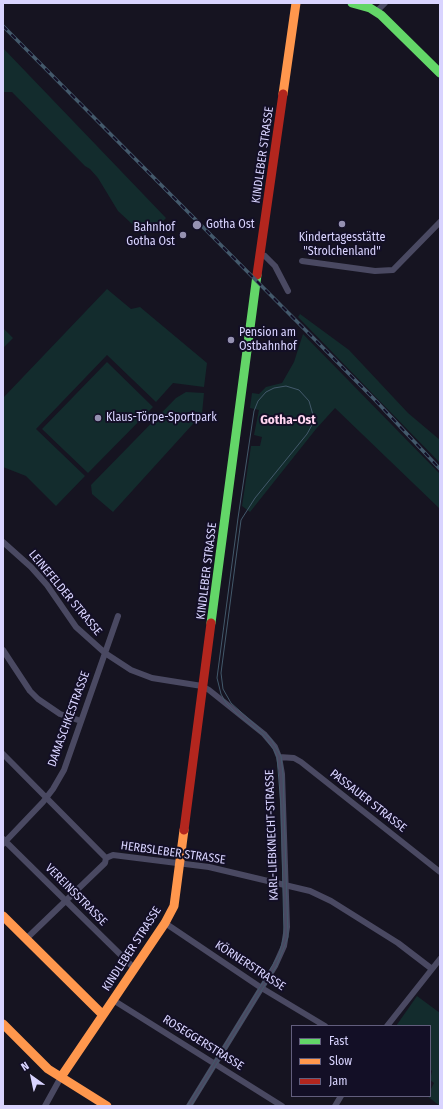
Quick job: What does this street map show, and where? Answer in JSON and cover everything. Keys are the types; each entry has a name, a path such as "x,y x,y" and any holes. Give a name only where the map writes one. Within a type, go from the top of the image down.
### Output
{"main road":[{"name":"KINDLEBER STRASSE","path":"61,1078 165,924 174,906 252,312 296,3"},
{"path":"352,3 377,11 440,73"},
{"path":"3,916 103,1015"},
{"path":"3,1024 48,1069 106,1106"}],"street":[{"path":"377,11 385,3"},
{"path":"302,261 375,271 393,270 440,222"},
{"path":"264,256 275,266 288,291"},
{"name":"LEINEFELDER STRASSE","path":"3,542 31,567 47,585 76,626 88,639 105,653 131,670 152,678 202,686"},
{"name":"DAMASCHKESTRASSE","path":"4,842 47,798 67,764 118,616"},
{"path":"3,650 30,691 38,699 60,714 81,721"},
{"name":"KARL-LIEBKNECHT-STRASSE","path":"189,1106 262,988 284,946 287,927 282,774 279,756 275,747 264,734 202,686"},
{"name":"HERBSLEBER STRASSE","path":"3,754 106,858 113,855 209,868 242,874 286,886 295,886 310,891 331,901 398,943 432,969"},
{"name":"PASSAUER STRASSE","path":"279,756 294,758 301,762 440,872"},
{"name":"VEREINSSTRASSE","path":"4,842 67,901 134,968"},
{"path":"26,939 105,863 106,858"},
{"name":"KÖRNERSTRASSE","path":"165,924 262,988 323,1025"},
{"path":"388,1025 440,958"},
{"name":"ROSEGGERSTRASSE","path":"113,1000 282,1106"},
{"name":"KINDLEBER STRASSE","path":"45,1106 61,1078"},
{"path":"335,1106 340,1097"}],"green space":[{"path":"3,48 166,218 163,221 144,235 118,211 98,178 90,169 85,166 12,92 3,92"},
{"path":"107,289 131,309 140,307 207,363 204,387 173,383 156,402 107,355 36,429 85,476 56,506 26,476 3,467 3,398"},
{"path":"300,314 349,350 408,413 440,440 440,463 298,317"},
{"path":"3,328 13,338 3,348"},
{"path":"303,334 440,474 440,509 335,408 316,429 250,512 242,506 251,446 260,446 262,437 254,435 259,410 250,408 252,393 259,394 266,387 282,383 294,362"},
{"name":"Klaus-Törpe-Sportpark","path":"107,362 153,407 88,473 42,429"},
{"path":"186,392 204,393 202,414 113,512 92,494 91,485 176,398"},
{"path":"417,996 440,1013 440,1106 428,1097 431,1097 431,1089 434,1083 431,1081 431,1025 397,1025"}],"tram line":[{"path":"187,1106 279,954 284,936 281,806 277,757 274,750 263,735 226,703 221,694 217,678 254,411 258,401 266,392 274,388 286,386 299,390 309,401 313,415 312,425 307,434 255,498 241,520 221,673 223,689 231,703 271,739 281,756 283,774 288,937 276,967 191,1106"}],"railway":[{"path":"3,26 376,401 440,469"}],"traffic: fast":[{"path":"352,3 370,8 381,15 440,73"},
{"path":"211,623 257,275"}],"traffic: slow":[{"path":"283,94 296,3"},
{"path":"103,1015 165,923 174,906 184,830"},
{"path":"3,916 103,1015 61,1077"},
{"path":"3,1024 48,1069 107,1106"}],"traffic: jam":[{"path":"257,275 283,94"},
{"path":"184,830 211,623"}],"place":[{"name":"Kindertagesstätte \"Strolchenland\"","path":"342,224"},
{"name":"Gotha Ost","path":"197,225"},
{"name":"Bahnhof Gotha Ost","path":"183,235"},
{"name":"Pension am Ostbahnhof","path":"231,340"},
{"name":"Klaus-Törpe-Sportpark","path":"98,418"}],"district":[{"name":"Gotha-Ost","path":"288,420"}]}
